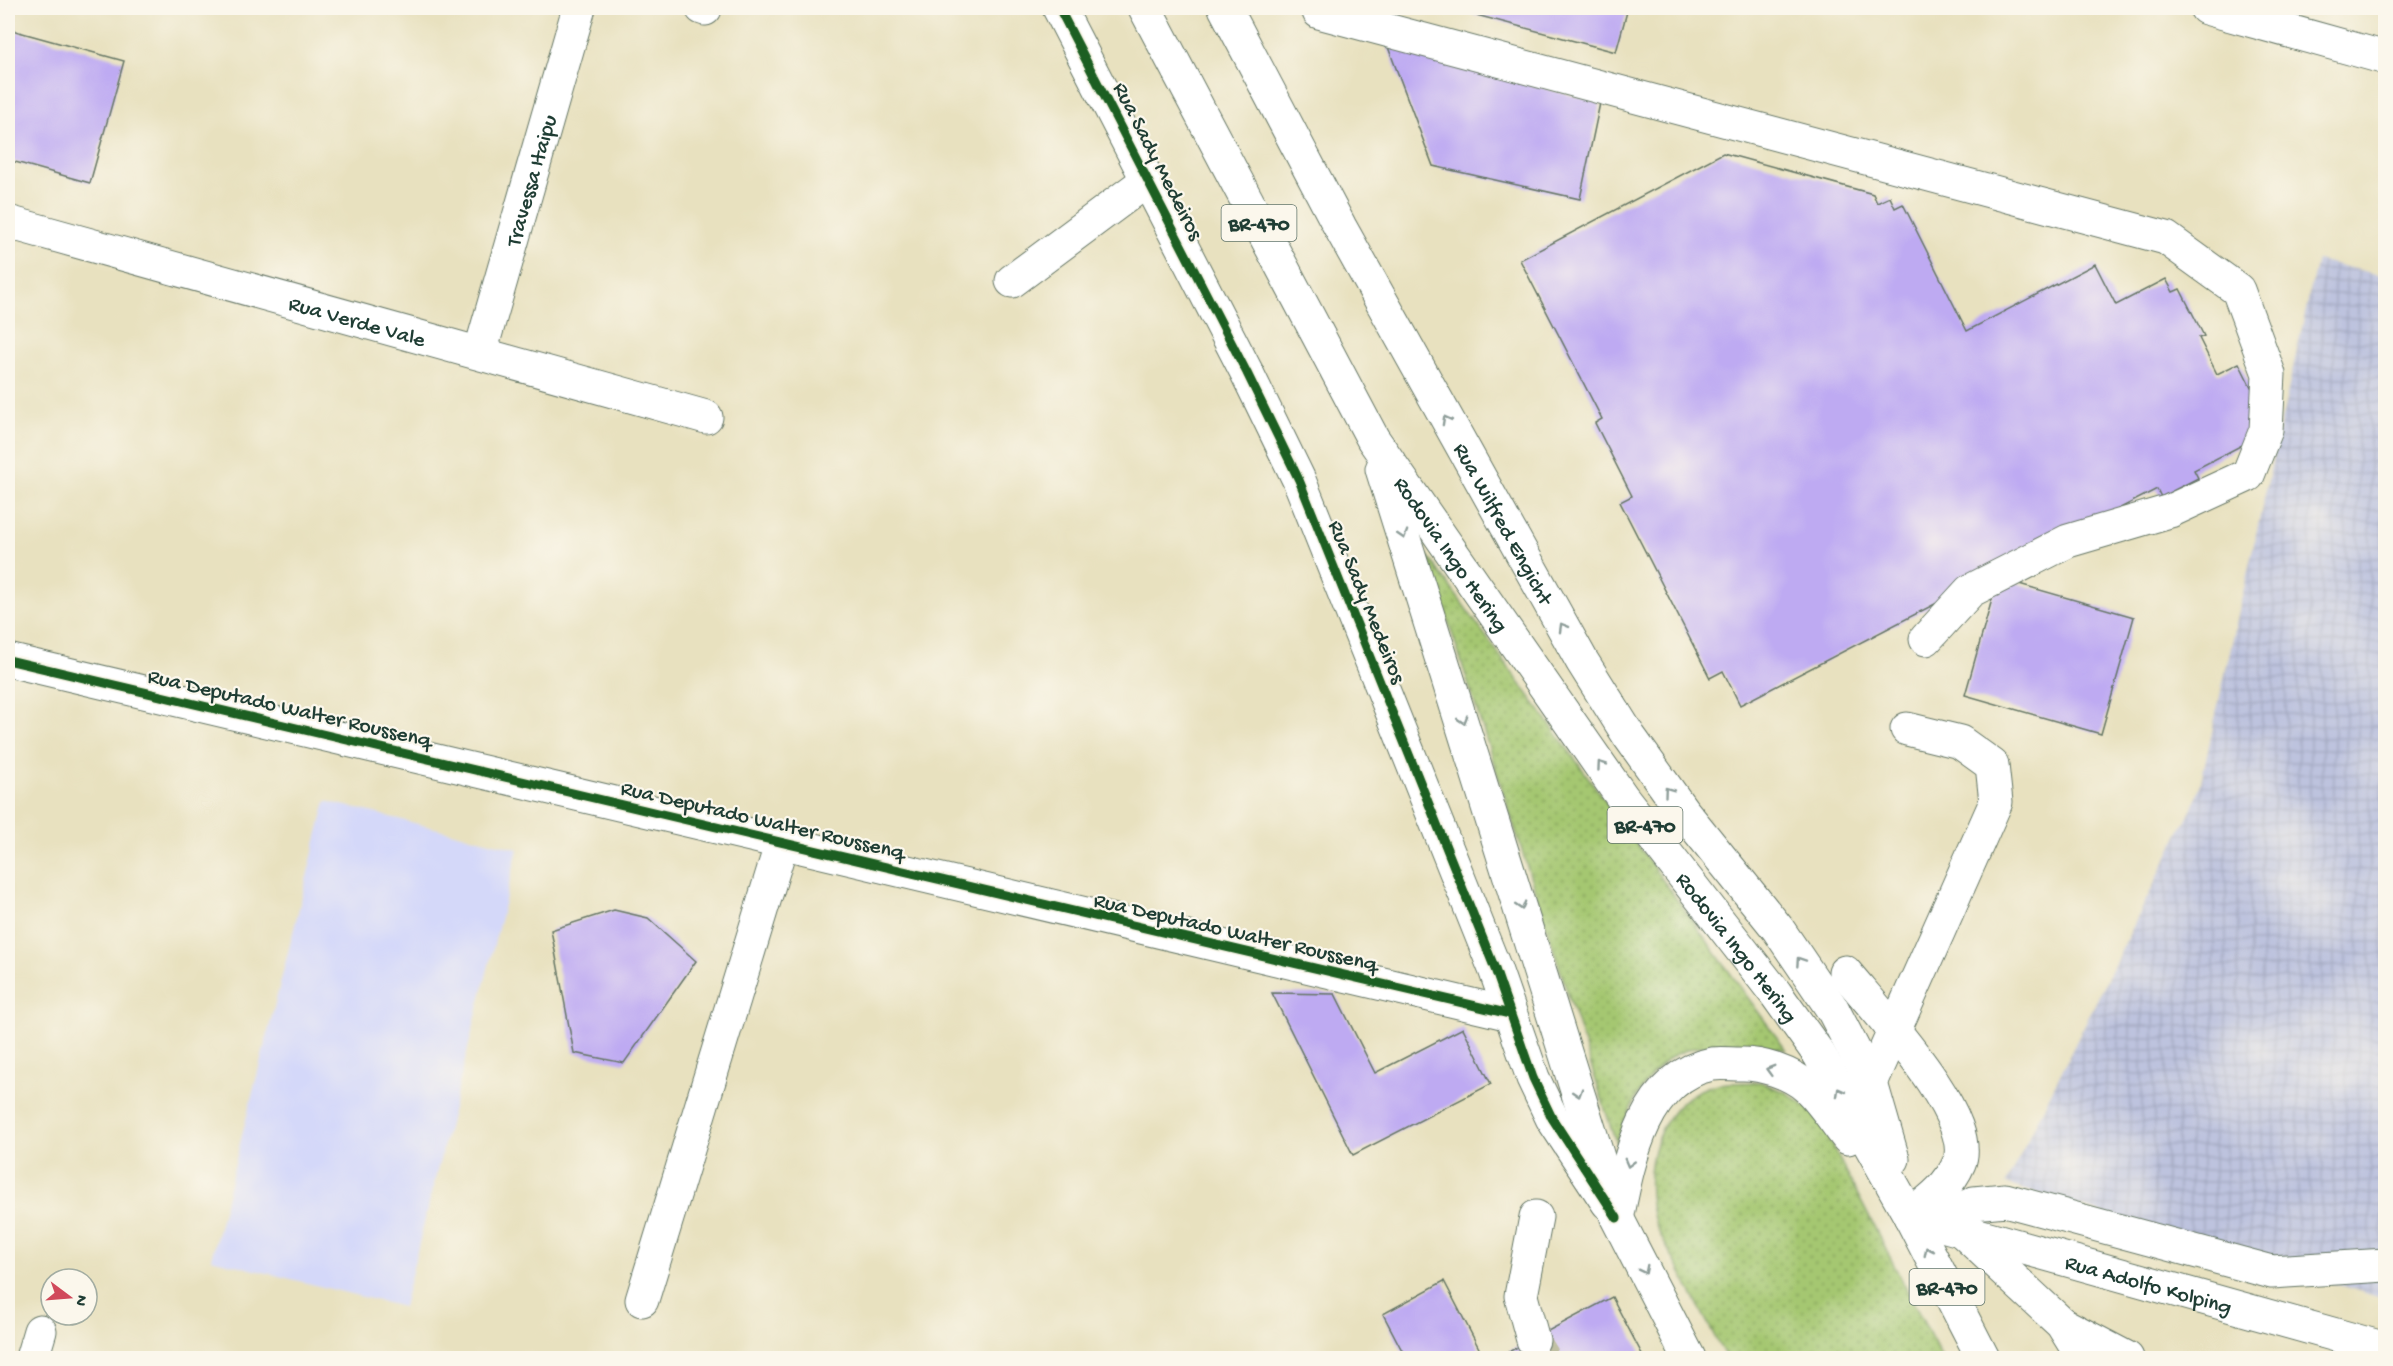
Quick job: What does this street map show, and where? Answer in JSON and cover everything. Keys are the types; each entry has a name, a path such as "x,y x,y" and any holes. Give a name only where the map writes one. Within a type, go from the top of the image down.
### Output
{"main road":[{"name":"Travessa Itaipu","path":"480,353 579,8"},
{"name":"Rua Sady Medeiros","path":"1059,8 1149,179 1299,480 1495,969 1533,1078 1552,1118 1617,1218"},
{"name":"Rodovia Ingo Hering","path":"1145,8 1373,439 1622,796 1776,994 1935,1222 1983,1359"},
{"name":"Rua Wilfred Engicht","path":"1225,8 1340,227 1582,661 1629,736 1675,801 1778,929 1833,1010 1871,1083 1935,1222"},
{"path":"2206,8 2385,58"},
{"path":"1319,12 2166,238 2238,290 2269,374 2266,430 2248,475 2170,511 2068,541 1970,591 1926,639"},
{"path":"1012,281 1149,179"},
{"name":"Rua Verde Vale","path":"8,222 706,417"},
{"name":"Rodovia Ingo Hering","path":"1373,439 1617,1218 1689,1359"},
{"name":"Rua Deputado Walter Roussenq","path":"8,660 1510,1014"},
{"path":"1871,1083 1996,802 1992,765 1960,742 1907,729"},
{"path":"642,1300 782,842"},
{"path":"1845,972 1941,1093 1957,1127 1960,1161 1942,1191 1935,1222"},
{"path":"1617,1218 1629,1160 1649,1111 1668,1088 1691,1071 1713,1064 1749,1064 1782,1073 1807,1087 1935,1222 2062,1324 2127,1359"},
{"path":"1935,1222 1974,1203 2005,1200 2272,1272 2385,1265"},
{"path":"1533,1340 1521,1296 1536,1217"},
{"name":"Rua Adolfo Kolping","path":"1935,1222 2385,1349"},
{"path":"2062,1324 2083,1359"}],"shaded area":[{"path":"2317,260 2385,276 2385,1299 2006,1184 2198,795"},
{"path":"326,801 518,849 403,1307 211,1259"}],"green space":[{"path":"1427,555 1786,1050 1752,1045 1722,1044 1698,1047 1677,1054 1660,1066 1644,1085 1616,1143"},
{"path":"1760,1082 1787,1093 1816,1114 1942,1358 1726,1358 1656,1225 1651,1204 1652,1160 1667,1120 1680,1103 1698,1091 1719,1084"}],"building":[{"path":"1450,8 1628,8 1616,52"},
{"path":"8,29 124,61 90,183 8,160"},
{"path":"1388,47 1600,103 1580,199 1433,166"},
{"path":"1723,153 1873,194 1877,203 1890,197 1895,208 1903,204 1967,331 2095,264 2116,305 2166,279 2173,292 2180,289 2204,336 2199,338 2217,374 2239,363 2262,409 2252,440 2194,470 2198,478 2161,497 2157,489 1740,705 1723,671 1710,678 1620,502 1632,496 1595,423 1602,419 1520,260"},
{"path":"1998,578 2134,617 2101,734 1965,695"},
{"path":"614,910 648,918 696,961 624,1063 574,1053 551,930"},
{"path":"1272,993 1335,994 1375,1073 1463,1028 1491,1084 1353,1155"},
{"path":"1444,1281 1484,1358 1406,1358 1383,1314"},
{"path":"1612,1297 1644,1358 1497,1358"}],"tunnel":[{"path":"1533,1340 1544,1358"}],"cycle path":[{"path":"1059,8 1247,373 1299,480 1495,969 1533,1078 1552,1118 1617,1218"},
{"path":"8,660 1510,1014"}]}
